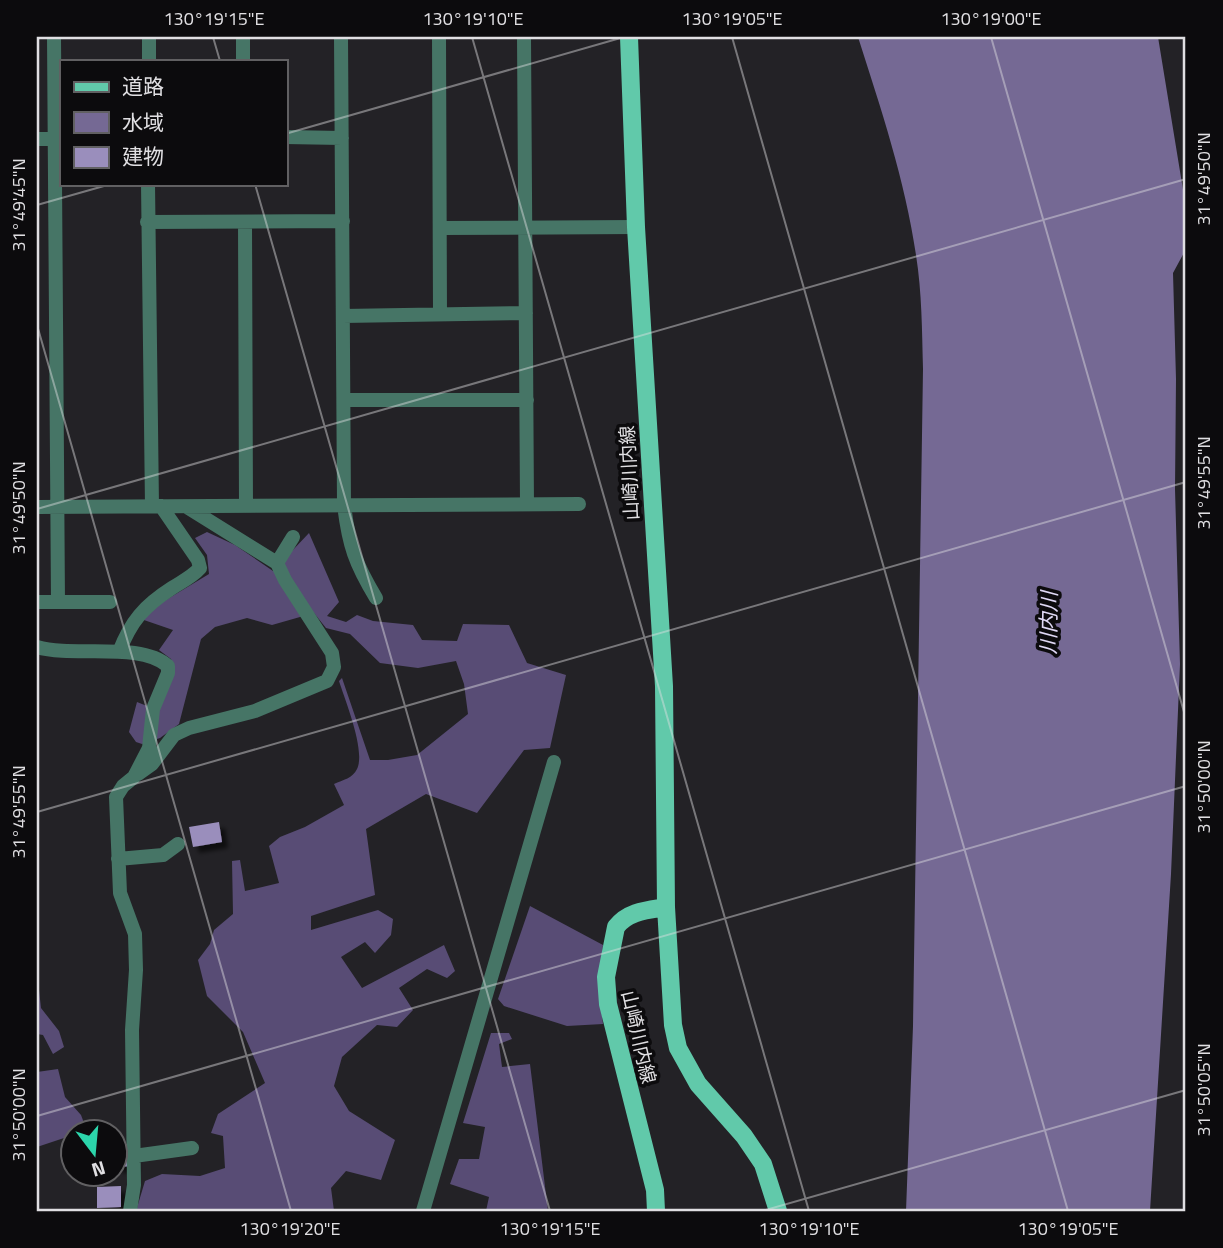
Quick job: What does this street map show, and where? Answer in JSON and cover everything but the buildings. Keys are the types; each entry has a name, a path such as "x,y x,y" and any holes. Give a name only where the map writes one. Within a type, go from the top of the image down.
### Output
{"main road":[{"name":"山崎川内線","path":"629,37 636,227 664,686 666,907 671,1006 678,1048 698,1084 744,1136 764,1164 778,1211"},
{"name":"山崎川内線","path":"656,1211 655,1189 605,989 616,927 622,919 637,912 666,907"}],"street":[{"path":"54,37 58,139 58,602"},
{"path":"149,37 149,60"},
{"path":"243,37 243,60"},
{"path":"341,37 344,505 349,541 358,567 376,598"},
{"path":"439,37 440,314"},
{"path":"524,37 527,504"},
{"path":"287,137 342,138"},
{"path":"37,139 58,139"},
{"path":"119,652 128,628 139,614 156,598 200,568 198,560 156,506 148,186"},
{"path":"147,222 343,221"},
{"path":"245,222 246,506"},
{"path":"440,228 636,227"},
{"path":"343,316 526,313"},
{"path":"344,400 527,400"},
{"path":"37,507 579,504"},
{"path":"130,1211 134,1185 132,1030 136,970 135,934 120,893 116,797 123,786 152,764 174,735 189,728 256,711 327,681 334,667 332,653 277,563 186,506"},
{"path":"277,563 293,537"},
{"path":"37,602 110,602"},
{"path":"37,647 81,653 119,652 152,656 168,666 168,673 153,709 149,748 135,777"},
{"path":"423,1211 554,762"},
{"path":"118,859 163,855 178,844"},
{"path":"134,1156 192,1148"}],"shaded area":[{"path":"207,532 235,545 273,571 309,533 339,602 327,616 346,622 357,615 373,621 413,625 422,640 457,641 463,624 509,625 527,663 566,675 550,748 524,750 477,813 426,794 366,829 375,895 311,916 311,930 378,910 393,919 391,935 375,953 365,942 341,957 362,988 444,945 455,971 447,978 427,969 399,988 413,1010 397,1027 377,1025 342,1057 334,1086 349,1111 395,1140 381,1180 346,1171 331,1188 334,1211 136,1211 145,1181 162,1174 200,1176 225,1168 223,1136 211,1133 218,1114 265,1083 243,1032 207,996 198,960 210,944 214,930 233,914 232,861 240,860 245,891 279,883 269,846 280,837 305,827 344,805 334,784 353,775 359,761 359,750 354,725 339,681 342,678 370,760 417,755 468,714 464,684 456,661 418,668 380,663 350,634 326,628 314,613 272,625 247,618 215,627 201,639 179,724 160,738 142,744 136,742 129,732 137,702 157,710 175,671 171,659 159,650 173,630 141,619 151,609 209,574 207,555 195,538"},
{"path":"530,906 603,945 599,990 603,1024 567,1026 504,1006 498,999"},
{"path":"37,972 41,1008 59,1031 64,1047 53,1054 43,1035 37,1034"},
{"path":"491,1033 509,1033 512,1039 499,1044 502,1067 530,1064 548,1211 486,1211 489,1197 450,1184 459,1159 479,1159 485,1127 463,1123"},
{"path":"58,1069 65,1097 82,1118 60,1118 60,1139 37,1147 37,1072"}],"water":[{"name":"川内川","path":"858,37 1158,37 1186,208 1186,249 1173,273 1180,664 1171,874 1150,1211 906,1211 913,1026 923,369 921,312 916,255 906,199"}]}
